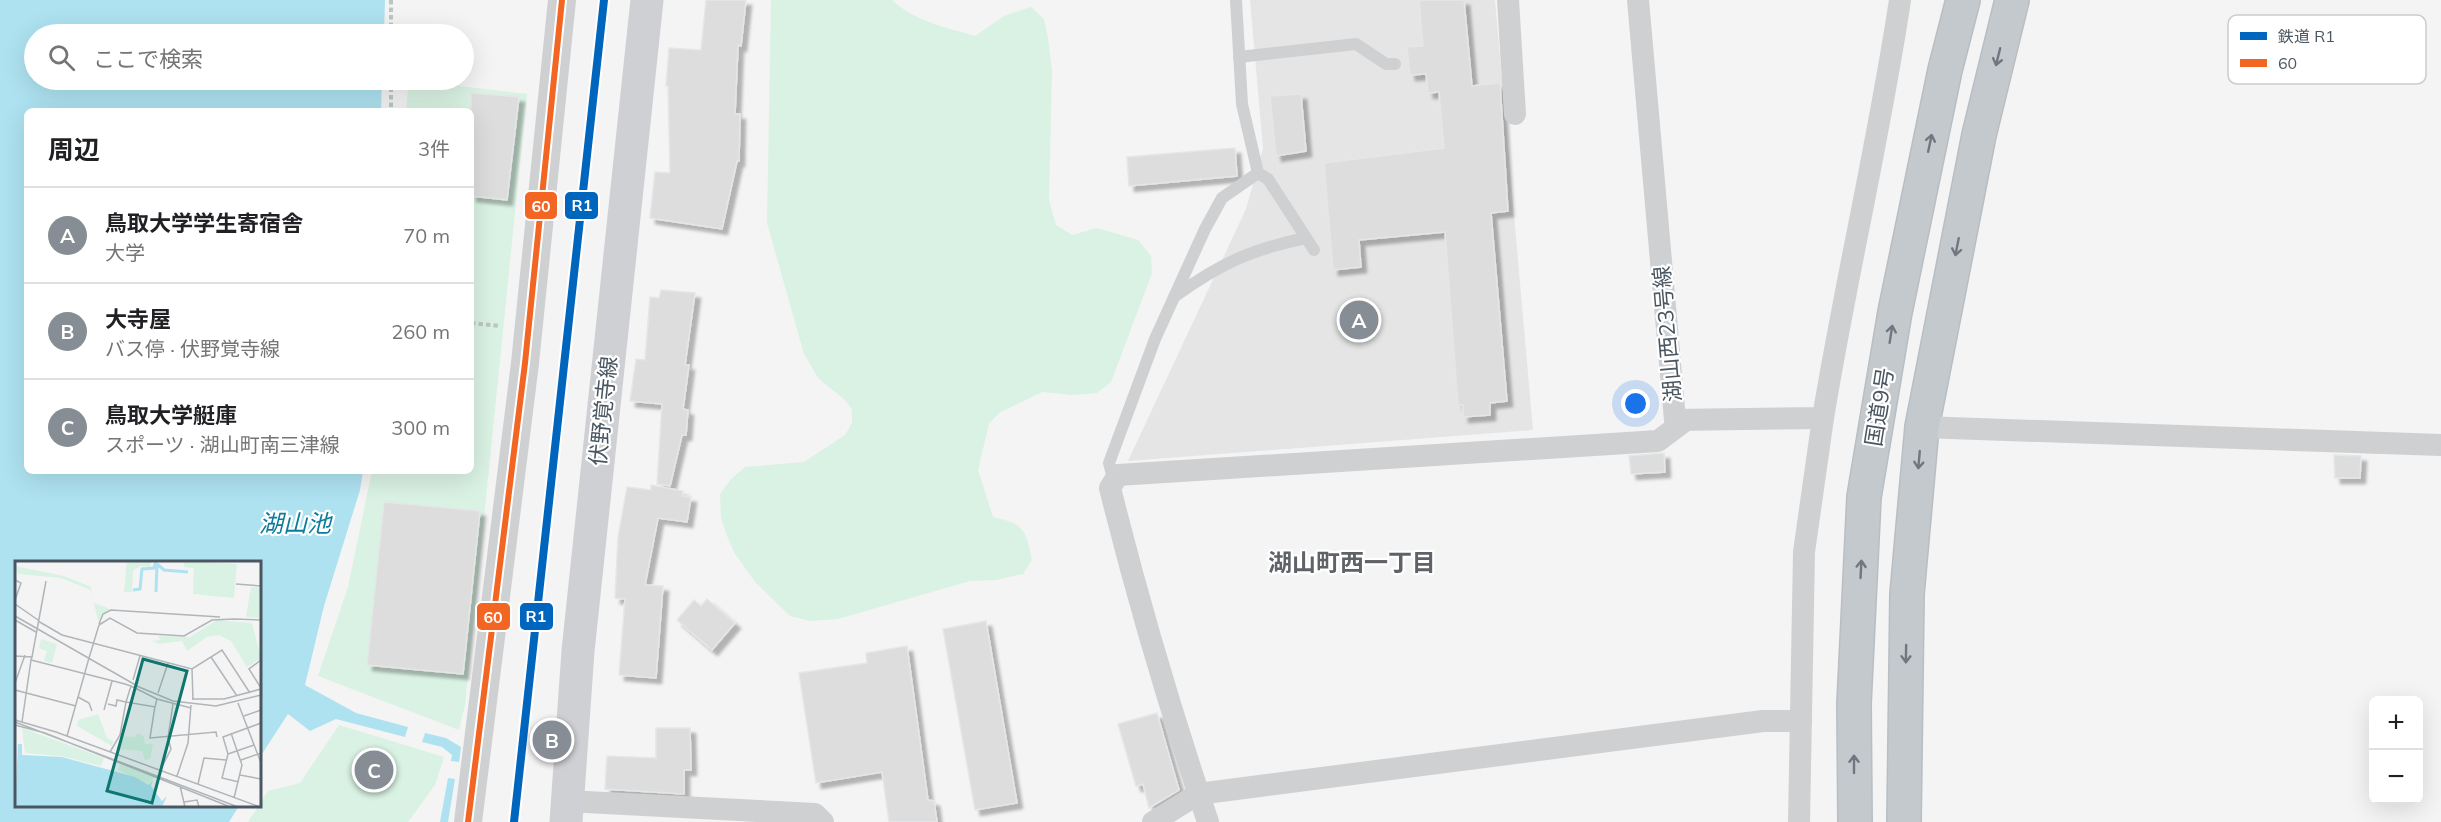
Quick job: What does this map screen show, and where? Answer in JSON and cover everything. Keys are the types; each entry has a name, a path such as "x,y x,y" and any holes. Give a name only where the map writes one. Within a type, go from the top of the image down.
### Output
{"highway":[{"name":"国道9号","path":"1855,822 1854,704 1864,497 1894,312 1945,70 1963,0"},
{"name":"国道9号","path":"1904,822 1907,594 1922,427 1979,135 2012,0"}],"main road":[{"name":"伏野覚寺線","path":"567,812 578,651 647,0"}],"street":[{"path":"468,822 525,363 562,0"},
{"path":"1508,0 1515,114"},
{"name":"湖山西23号線","path":"1638,0 1675,420 1823,418"},
{"path":"1799,822 1804,552 1837,332 1875,156 1900,0"},
{"path":"1208,822 1164,688 1128,560 1110,488 1118,475 1658,441 1686,420"},
{"path":"1922,427 2441,445"},
{"path":"1153,822 1198,794 1763,721 1801,721"},
{"path":"567,812 815,814 823,822"}],"lane":[{"path":"1236,0 1242,104 1257,173 1268,179 1314,250"},
{"path":"1239,57 1356,44 1386,64 1395,64"},
{"path":"1114,482 1109,463 1155,339 1174,297 1222,198 1257,173"},
{"path":"1174,297 1225,263 1264,247 1306,238"}],"path":[{"path":"391,0 391,24"},
{"path":"391,90 391,108"}],"shaded area":[{"path":"1250,0 1495,0 1533,430 1128,461 1246,209 1263,148"}],"green space":[{"path":"771,0 892,0 921,19 975,36 1004,16 1031,7 1044,19 1052,71 1049,200 1056,225 1072,235 1097,228 1138,240 1151,256 1152,273 1111,382 1097,393 1072,395 1042,392 999,413 989,424 978,470 993,517 1017,526 1028,541 1032,560 1023,574 996,580 970,581 838,619 810,621 790,616 756,583 735,554 727,536 721,518 720,494 731,479 745,467 804,462 845,435 852,423 852,410 845,400 818,378 804,354 767,223"},
{"path":"474,88 527,94 465,705 459,730 318,676 348,587 371,474 474,474 474,108 406,108 408,90 474,90"},
{"path":"339,725 444,757 435,785 408,822 248,822 258,807 261,807 261,802 268,791 300,783"}],"water":[{"name":"湖山池","path":"0,0 385,0 384,24 24,24 24,90 382,90 381,108 24,108 24,474 363,474 360,490 324,606 305,685 356,713 408,727 405,737 336,719 310,731 288,714 261,755 261,561 15,561 15,807 238,807 229,822 0,822"},
{"path":"425,733 446,738 461,747 459,762 451,761 452,755 442,747 422,742"},
{"path":"448,778 455,779 448,822 440,822"}],"building":[{"path":"706,0 746,0 741,46 738,45 735,114 740,114 739,161 737,161 722,229 650,218 655,172 670,173 668,86 666,86 669,48 701,50"},
{"path":"1419,0 1464,0 1472,86 1500,83 1508,211 1491,213 1507,401 1490,403 1490,415 1463,417 1463,405 1458,405 1445,232 1359,240 1361,267 1333,270 1324,163 1444,148 1439,92 1428,93 1426,74 1410,75 1407,47 1423,46"},
{"path":"471,93 519,97 507,200 474,196 474,108 471,108"},
{"path":"1301,94 1306,151 1276,156 1270,96"},
{"path":"1235,148 1237,176 1129,186 1127,157"},
{"path":"661,290 695,293 685,365 689,365 683,409 688,410 686,435 682,435 670,486 657,484 662,404 630,401 636,359 645,360 650,297 659,298"},
{"path":"1664,453 1665,472 1631,474 1629,456"},
{"path":"2334,455 2361,456 2360,478 2335,478"},
{"path":"651,485 683,491 682,496 691,497 687,522 658,518 645,585 663,586 656,678 619,675 625,599 615,598 618,537 627,487 651,490"},
{"path":"384,502 480,511 463,674 367,665"},
{"path":"707,599 735,623 712,650 677,620 694,600 701,606"},
{"path":"986,621 1017,803 975,810 943,629"},
{"path":"907,646 928,800 934,801 937,822 889,822 882,772 816,783 799,673 867,663 866,653"},
{"path":"1157,713 1179,790 1149,808 1143,784 1136,786 1118,724"},
{"path":"656,728 690,728 691,770 684,770 684,794 605,789 607,756 656,758"}],"rail line":[{"name":"R1","path":"514,822 604,0"}],"transit line":[{"name":"60","path":"468,822 525,363 562,0"}],"place":[{"name":"鳥取大学学生寄宿舎","path":"1359,320"},
{"name":"大寺屋","path":"552,740"},
{"name":"鳥取大学艇庫","path":"374,770"}],"district":[{"name":"湖山町西一丁目","path":"1352,563"}]}
